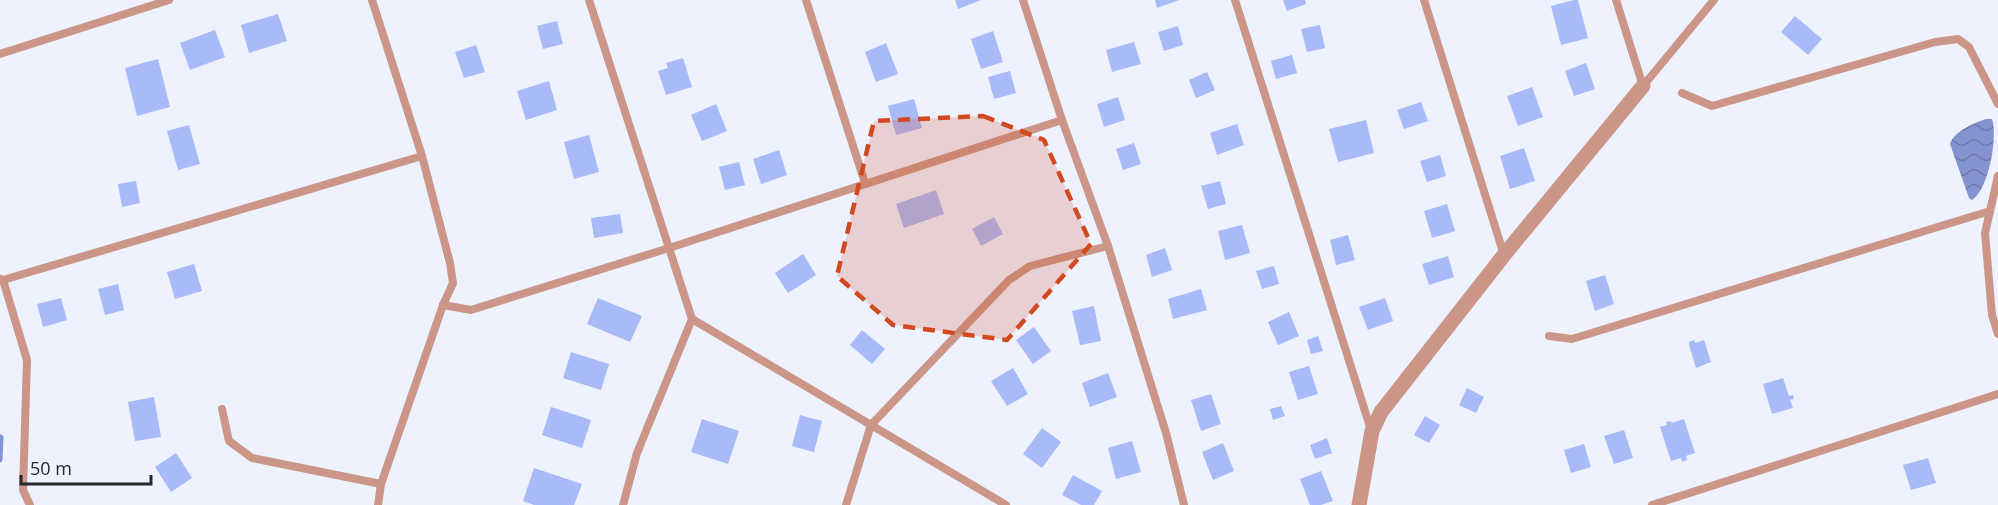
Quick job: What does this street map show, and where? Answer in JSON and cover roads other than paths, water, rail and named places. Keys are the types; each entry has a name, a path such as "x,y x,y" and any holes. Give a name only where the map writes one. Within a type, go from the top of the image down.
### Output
{"street":[{"path":"1359,505 1372,431 1381,412 1504,255 1643,86"}],"lane":[{"path":"0,54 169,0"},
{"path":"372,0 422,156 450,263 453,283 443,305 381,484 378,505"},
{"path":"590,0 692,319 637,453 623,505"},
{"path":"806,0 865,183"},
{"path":"1023,0 1062,120 1108,246 1166,433 1184,505"},
{"path":"1235,0 1372,431"},
{"path":"1424,0 1504,255"},
{"path":"1616,0 1643,86"},
{"path":"1643,86 1714,0"},
{"path":"1682,93 1712,106 1935,42 1958,39 1969,47 1998,104"},
{"path":"443,305 471,309 669,248 1062,120"},
{"path":"30,505 23,490 27,360 1,280 422,156"},
{"path":"1998,176 1985,233 1992,315 1998,334"},
{"path":"1549,336 1572,339 1990,211"},
{"path":"846,505 871,425 1009,280 1030,266 1108,246"},
{"path":"692,319 1006,505"},
{"path":"1652,505 1998,394"},
{"path":"222,409 229,441 252,458 381,484"}],"water":[{"path":"1986,119 1992,119 1994,127 1991,162 1983,185 1972,200 1969,198 1950,144 1960,131"}],"waterway":[{"path":"0,460 1,437"}]}
